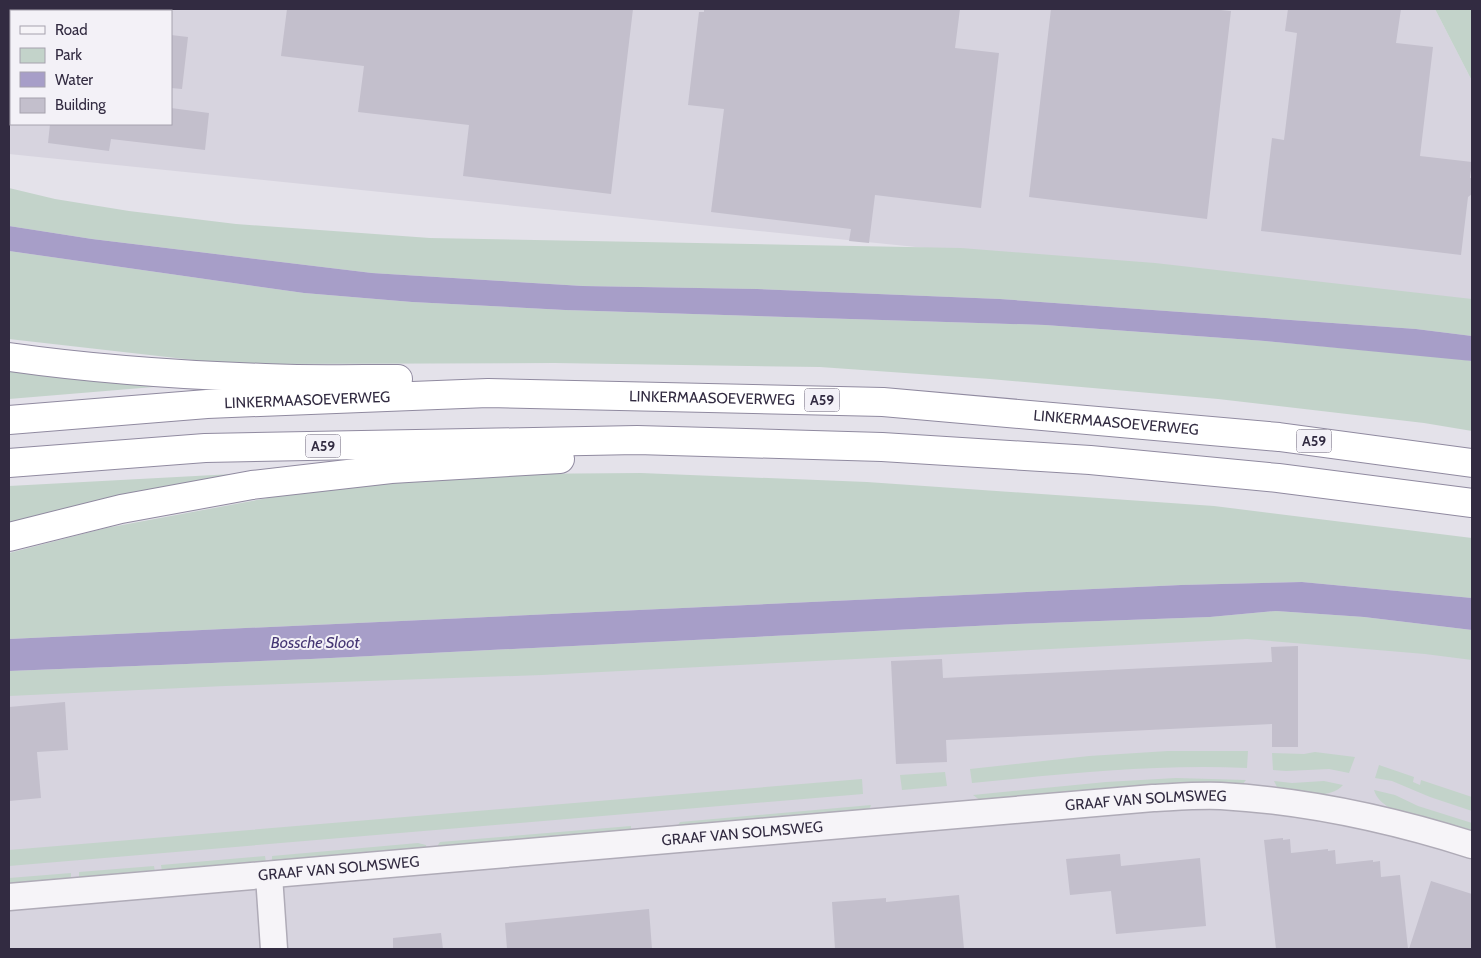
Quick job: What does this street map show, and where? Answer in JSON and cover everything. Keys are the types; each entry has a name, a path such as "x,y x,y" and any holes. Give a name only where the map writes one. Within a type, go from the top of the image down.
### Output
{"highway":[{"name":"A59","path":"9,357 69,365 155,372 266,378 404,379 488,393"},
{"name":"LINKERMAASOEVERWEG","path":"9,420 207,404 488,393 883,402 1269,436 1472,463"},
{"name":"A59","path":"9,463 205,448 637,440 882,447 1080,459 1278,478 1472,502"},
{"name":"A59","path":"9,537 121,509 252,484 391,469 564,459 637,440"}],"street":[{"name":"GRAAF VAN SOLMSWEG","path":"9,897 1153,798 1220,796 1290,803 1358,813 1432,832 1472,845"},
{"path":"269,876 274,949"}],"shaded area":[{"path":"9,9 1435,9 1472,81 1472,304 9,154"},
{"path":"1267,626 1472,651 1472,949 9,949 9,687"}],"green space":[{"path":"1435,9 1472,9 1472,82 1471,79"},
{"path":"9,188 55,199 129,211 236,224 430,238 961,248 1155,263 1472,299 1472,336 1416,329 1000,299 757,289 583,286 372,273 92,239 9,226"},
{"path":"9,251 304,293 412,302 565,310 1045,325 1265,341 1452,358 1472,361 1472,431 1424,423 1218,399 990,379 820,367 554,363 269,364 211,362 9,339"},
{"path":"9,363 214,382 9,399"},
{"path":"307,470 9,528 9,486"},
{"path":"641,473 867,482 1214,506 1472,538 1472,598 1302,582 1181,585 9,639 9,553 106,528 311,490 508,474"},
{"path":"1276,611 1364,617 1472,630 1472,660 1425,654 1247,639 542,675 9,696 9,671 311,659 1016,624 1210,617"},
{"path":"1168,751 1248,751 1247,768 1178,767 1075,773 972,783 970,769 1089,756"},
{"path":"1315,752 1355,757 1349,773 1329,769 1273,770 1272,753 1304,754"},
{"path":"1379,765 1414,777 1413,782 1420,785 1421,780 1472,797 1472,811 1430,797 1392,781 1375,778"},
{"path":"945,772 947,786 902,790 900,775"},
{"path":"1176,778 1246,780 1241,786 981,801 973,795 1106,782"},
{"path":"862,779 863,794 9,866 9,850"},
{"path":"1274,781 1292,783 1324,781 1343,785 1329,793 1312,794 1278,789"},
{"path":"1374,790 1395,795 1418,806 1472,823 1472,830 1390,808 1380,800"},
{"path":"871,805 869,811 677,827 680,822"},
{"path":"631,826 631,830 438,849 440,842"},
{"path":"418,843 426,845 427,850 272,863 272,856"},
{"path":"265,856 266,863 162,872 161,865"},
{"path":"154,866 155,872 79,878 79,872"},
{"path":"71,873 71,879 9,884 9,878"}],"water":[{"path":"9,226 92,239 372,273 583,286 757,289 1000,299 1416,329 1472,336 1472,361 1265,341 1045,325 565,310 412,302 304,293 9,251"},
{"name":"Bossche Sloot","path":"1302,582 1472,598 1472,630 1364,617 1276,611 1210,617 1016,624 311,659 9,671 9,639 1181,585"}],"building":[{"path":"287,9 633,9 611,194 463,176 469,125 358,112 364,66 281,56"},
{"path":"704,9 960,9 955,48 999,53 981,208 875,195 869,243 849,241 851,229 711,212 724,109 688,105 699,12 704,12"},
{"path":"1051,9 1210,9 1231,11 1207,219 1029,197"},
{"path":"1288,9 1401,9 1396,43 1433,47 1420,156 1472,162 1470,178 1472,178 1472,194 1468,197 1461,255 1261,231 1272,138 1284,140 1297,33 1285,31"},
{"path":"172,35 188,37 182,89 172,88"},
{"path":"172,108 209,113 205,150 111,139 109,151 48,143 50,125 172,125"},
{"path":"1298,646 1298,747 1272,747 1272,724 946,740 947,762 896,764 891,661 942,659 943,678 1272,662 1271,647"},
{"path":"65,702 68,750 37,752 41,798 9,801 9,707"},
{"path":"1283,838 1283,840 1290,839 1291,853 1335,850 1336,864 1380,861 1381,877 1400,875 1408,949 1276,949 1264,840"},
{"path":"1120,854 1121,866 1200,858 1206,926 1116,934 1111,891 1070,895 1066,859"},
{"path":"1431,881 1472,894 1472,949 1409,949"},
{"path":"959,895 964,949 835,949 832,902 886,898 886,902"},
{"path":"649,909 652,949 507,949 505,923"},
{"path":"441,933 443,949 393,949 393,938"}]}
